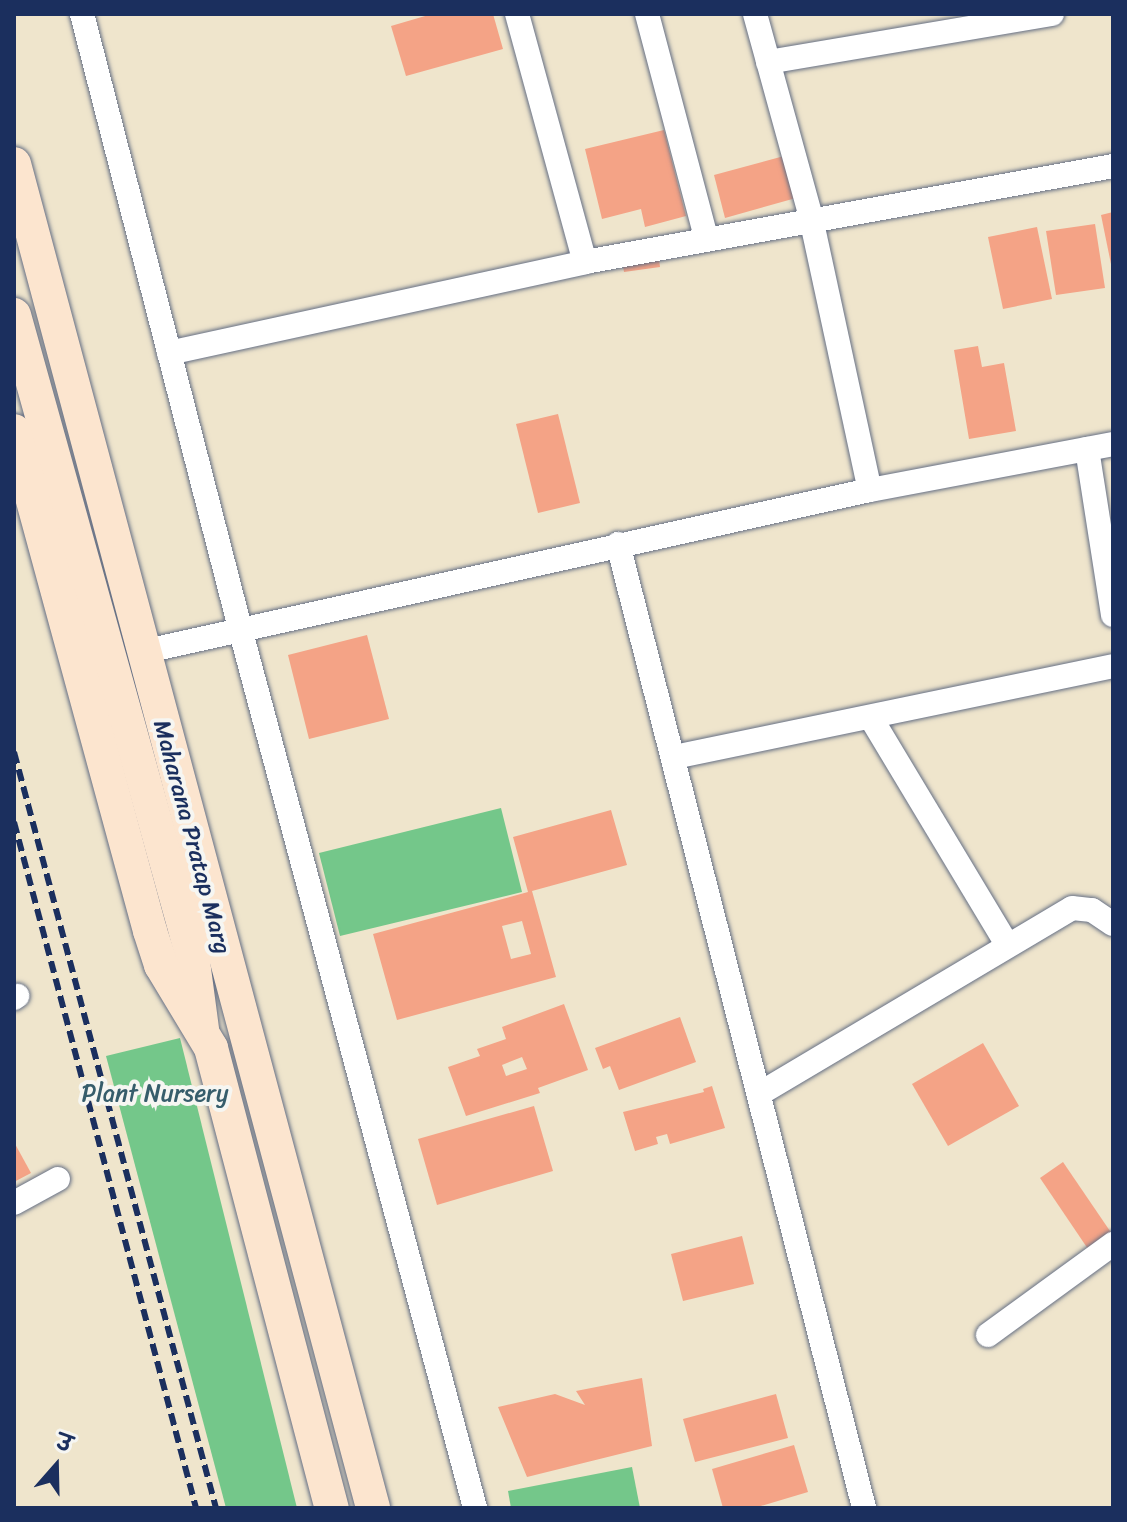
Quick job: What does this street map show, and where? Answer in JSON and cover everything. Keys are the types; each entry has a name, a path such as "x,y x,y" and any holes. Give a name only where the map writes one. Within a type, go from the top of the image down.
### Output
{"main road":[{"name":"Maharana Pratap Marg","path":"14,164 373,1508"},
{"path":"14,315 192,954 200,992 202,1029"},
{"path":"14,431 150,931 161,965 202,1029 219,1076 332,1508"}],"street":[{"path":"82,14 241,632 475,1508"},
{"path":"517,14 585,262"},
{"path":"647,14 706,238"},
{"path":"755,14 811,218 870,490"},
{"path":"768,62 1052,14"},
{"path":"169,353 706,238 1113,166"},
{"path":"142,652 870,490 1113,444"},
{"path":"1087,449 1113,615"},
{"path":"618,544 864,1508"},
{"path":"674,757 1113,666"},
{"path":"871,718 1007,944"},
{"path":"759,1094 1072,908 1092,910 1113,924"},
{"path":"14,1203 58,1179"},
{"path":"988,1335 1113,1244"}],"green space":[{"path":"501,808 522,892 340,936 319,853"},
{"name":"Plant Nursery","path":"180,1038 297,1508 226,1508 106,1056"},
{"path":"632,1467 640,1508 511,1508 508,1491"}],"building":[{"path":"432,14 493,14 503,49 406,76 391,26"},
{"path":"664,130 686,216 645,227 641,209 602,219 585,149"},
{"path":"784,156 796,198 725,218 714,175"},
{"path":"1113,212 1113,269 1112,269 1101,215"},
{"path":"1095,224 1105,288 1056,295 1046,231"},
{"path":"1037,227 1052,299 1003,309 988,237"},
{"path":"658,250 660,267 624,272 621,256"},
{"path":"978,346 982,367 1004,363 1016,431 969,439 954,350"},
{"path":"558,414 580,503 538,513 516,424"},
{"path":"367,635 389,719 309,739 288,655"},
{"path":"611,810 627,865 532,891 556,977 397,1020 373,934 528,892 513,837","holes":["522,921 531,954 511,959 502,926"]},
{"path":"564,1004 588,1070 538,1088 540,1093 466,1116 448,1067 480,1056 477,1049 506,1039 502,1027","holes":["522,1057 527,1069 506,1076 502,1065"]},
{"path":"680,1017 696,1062 619,1090 610,1066 603,1069 595,1048"},
{"path":"983,1043 1019,1106 948,1146 912,1084"},
{"path":"712,1086 725,1128 670,1144 667,1134 656,1137 658,1144 635,1151 623,1112 704,1092 703,1089"},
{"path":"534,1106 553,1171 437,1205 418,1139"},
{"path":"14,1142 31,1173 14,1182"},
{"path":"1063,1162 1112,1234 1088,1249 1040,1178"},
{"path":"742,1236 754,1284 683,1301 671,1254"},
{"path":"642,1378 652,1446 527,1477 498,1407 555,1394 585,1405 576,1391"},
{"path":"776,1394 788,1438 695,1462 683,1419"},
{"path":"794,1445 808,1492 754,1508 723,1508 712,1469"}],"railway":[{"path":"14,752 216,1508"},
{"path":"14,822 196,1508"}]}
